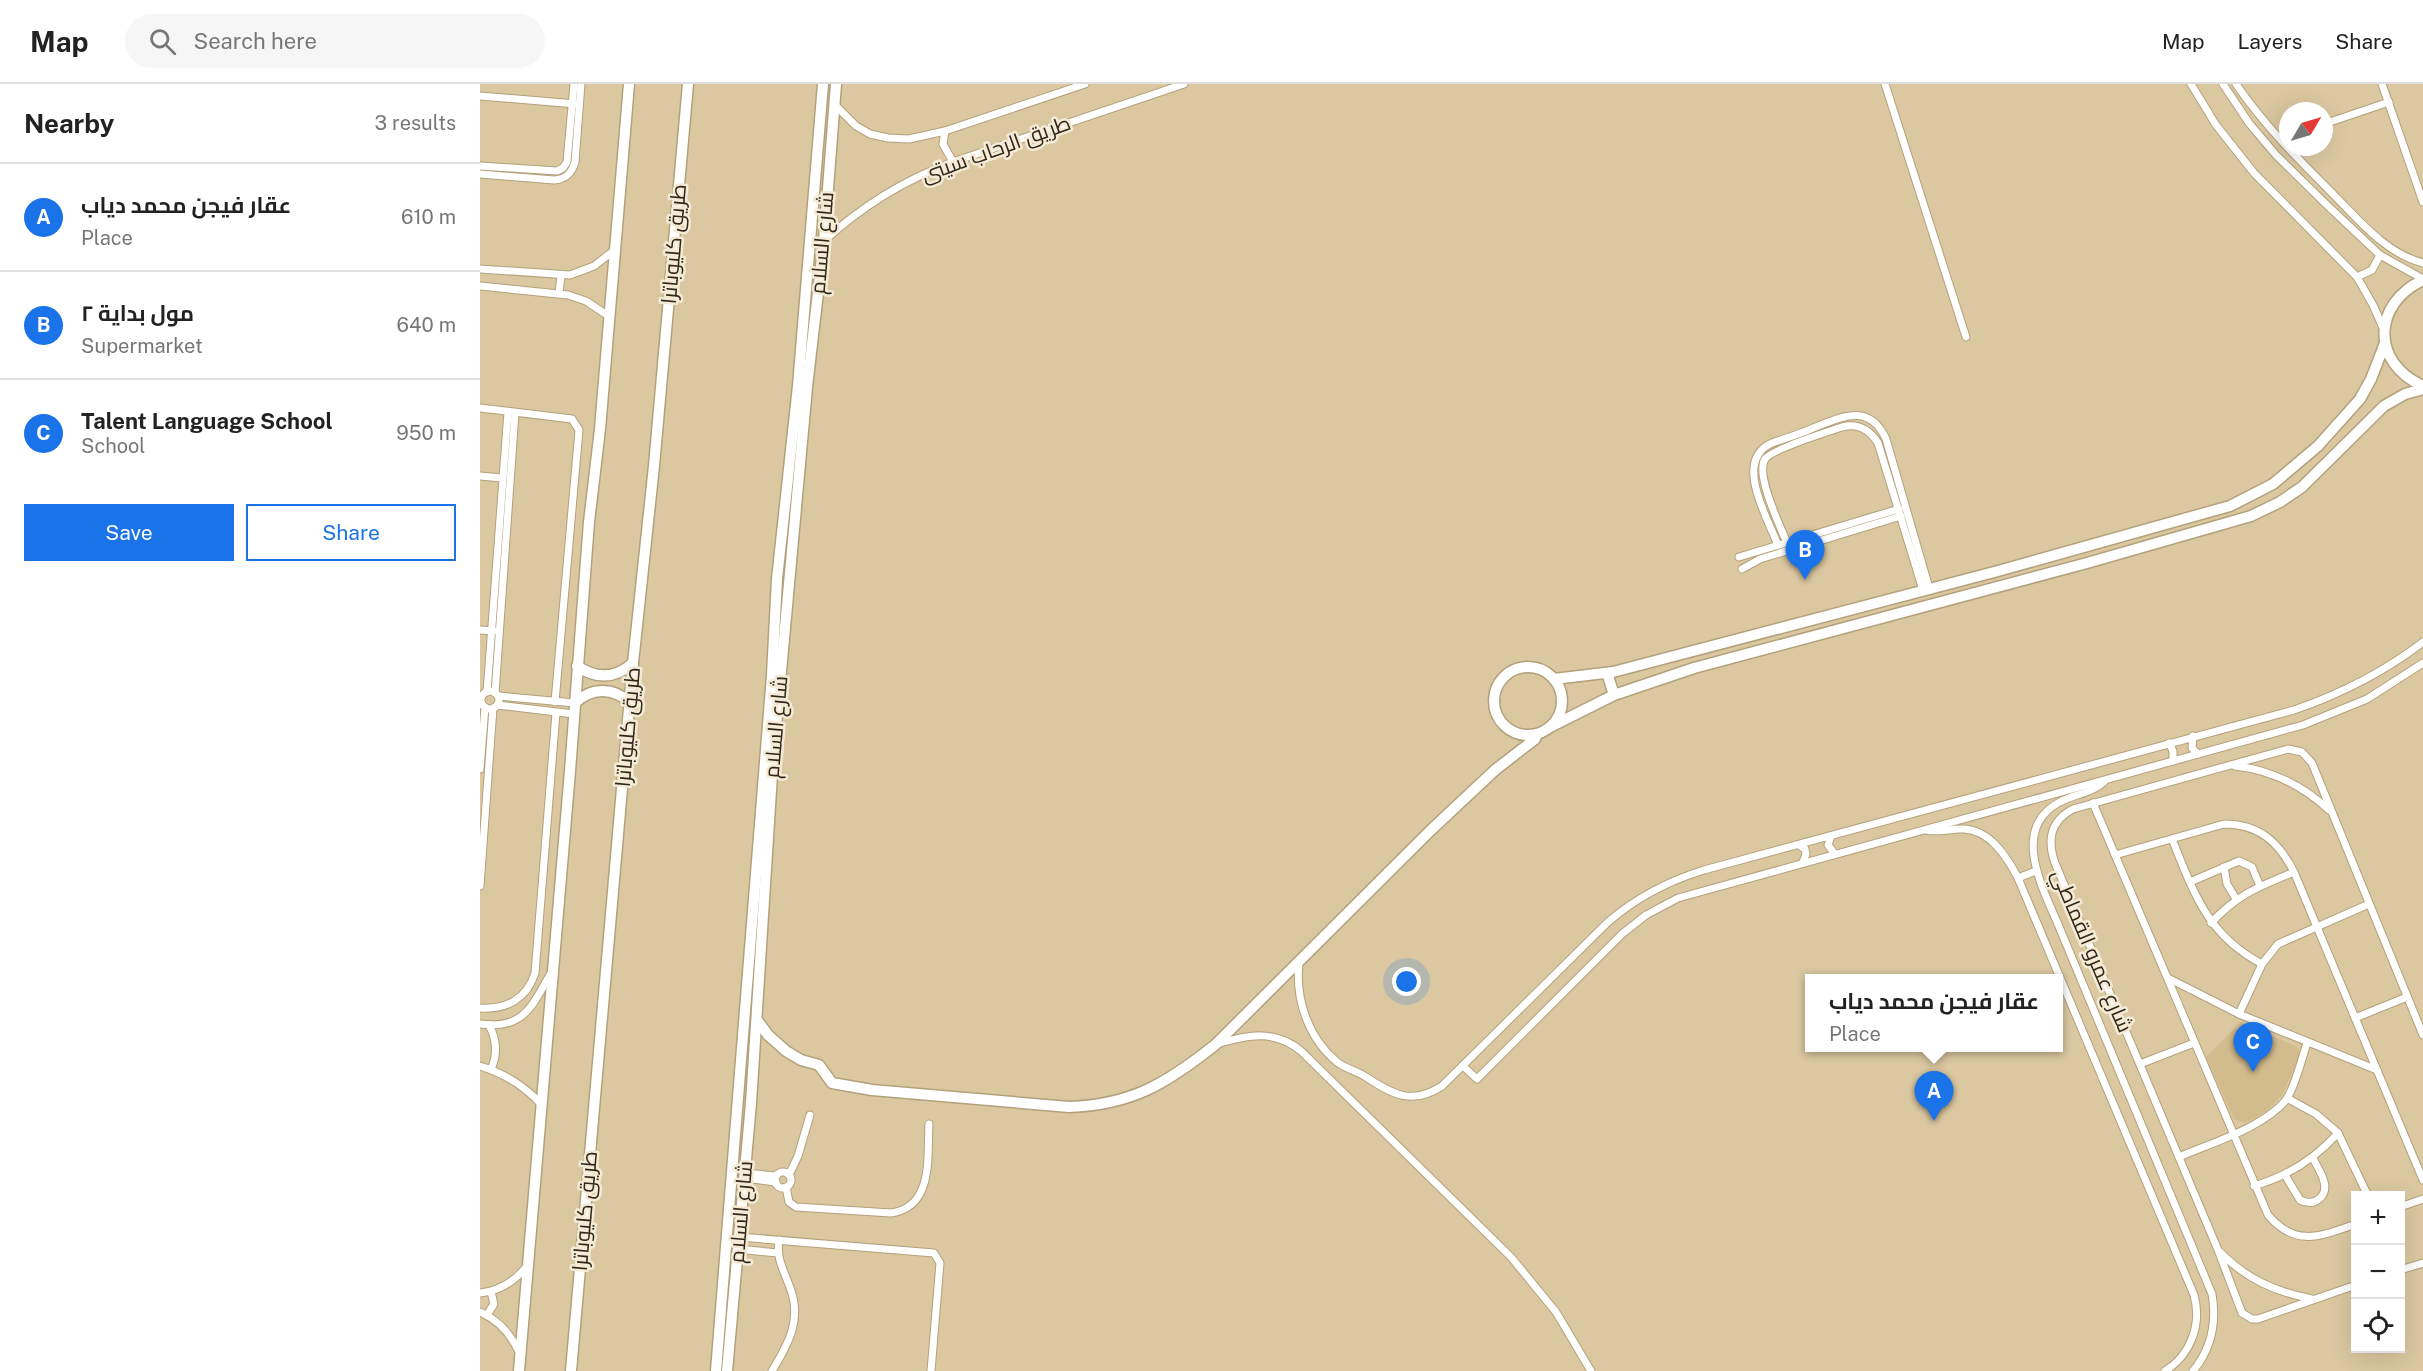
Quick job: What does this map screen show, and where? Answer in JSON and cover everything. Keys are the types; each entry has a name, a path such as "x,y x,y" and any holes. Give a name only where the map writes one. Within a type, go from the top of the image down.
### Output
{"main road":[{"path":"519,1371 589,522 610,317 629,84"},
{"name":"طريق كليوباترا","path":"571,1371 633,663 654,466 688,84"},
{"name":"شارع السلام","path":"727,1371 757,1020 773,759 803,387 823,84"},
{"name":"شارع السلام","path":"716,1371 777,579 824,241 836,84"},
{"path":"2423,279 2408,287 2396,298 2387,313 2384,330 2385,343 2392,363 2408,379 2423,387"},
{"path":"1554,679 1608,673 1926,589 2198,516 2258,493 2292,470 2314,450 2360,399 2371,379 2385,343"},
{"path":"1550,727 1561,709 1562,698 1554,679 1540,669 1520,668 1511,672 1498,686 1495,705 1502,723 1518,733 1537,734 1614,695 1694,668 2223,526 2266,510 2302,487 2375,414 2400,396 2423,387"},
{"path":"2360,399 2373,403 2375,414"},
{"path":"2083,547 2082,556 2087,563"},
{"path":"2056,554 2062,562 2062,570"},
{"path":"577,666 597,675 609,676 620,673 633,663"},
{"path":"1608,673 1614,695"},
{"path":"574,709 587,694 602,690 617,694 630,703"},
{"path":"757,1020 768,1035 786,1051 801,1060 819,1065 832,1083 872,1090 1069,1107 1117,1101 1149,1090 1177,1075 1215,1045 1431,830 1495,770 1535,739 1537,734"}],"street":[{"path":"480,174 554,180 566,176 572,170 575,162 576,104 573,84"},
{"path":"480,166 556,171 563,168 567,162 581,84"},
{"name":"طريق الرحاب سيتى","path":"834,104 856,126 870,134 909,139 945,131 1085,84"},
{"name":"طريق الرحاب سيتى","path":"824,241 884,194 918,176 1184,84"},
{"path":"1885,84 1966,337"},
{"path":"2192,84 2216,124 2254,173 2357,277 2384,330"},
{"path":"2223,84 2249,123 2276,155 2380,255 2423,279"},
{"path":"2235,84 2268,127 2371,232 2395,251 2411,260 2423,263"},
{"path":"2382,84 2421,187 2423,202"},
{"path":"480,96 576,104"},
{"path":"2333,121 2389,102"},
{"path":"945,131 945,151 953,162"},
{"path":"480,269 561,276 586,270 616,249"},
{"path":"2357,277 2372,270 2380,255"},
{"path":"559,293 561,276"},
{"path":"480,286 559,293 586,301 610,317"},
{"path":"480,408 572,419 579,430 555,702"},
{"path":"480,769 482,704 489,694 512,412"},
{"path":"1778,545 1756,486 1753,464 1763,447 1852,415 1863,416 1882,431 1895,467 1916,556"},
{"path":"1787,543 1764,484 1762,466 1769,455 1842,427 1853,425 1864,428 1878,443 1926,589"},
{"path":"1801,433 1804,441"},
{"path":"495,631 502,478 507,470"},
{"path":"480,476 502,478"},
{"path":"1742,569 1778,545 1900,512"},
{"path":"1739,557 1766,553 1900,512"},
{"path":"480,630 495,631"},
{"path":"1299,962 1299,994 1304,1015 1314,1034 1338,1063 1356,1071 1393,1094 1421,1095 1436,1090 1463,1066 1608,922 1638,899 1685,876 2277,715 2328,697 2377,673 2423,642"},
{"path":"1463,1066 1477,1079 1612,943 1646,915 1690,893 2302,725 2346,709 2383,690 2423,663"},
{"path":"489,694 555,702 574,709"},
{"path":"480,886 483,798 495,707 489,694"},
{"path":"536,700 536,710"},
{"path":"482,704 556,713 574,709"},
{"path":"480,1008 495,1008 514,1002 528,989 535,973 556,713"},
{"path":"2193,736 2192,748 2198,754"},
{"path":"2169,743 2174,751 2173,761"},
{"name":"شارع عمرو القماطي","path":"2351,1286 2258,1319 2247,1317 2239,1308 2218,1250 2055,863 2050,835 2058,819 2073,809 2288,749 2302,752 2312,763 2423,1035"},
{"name":"شارع عمرو القماطي","path":"2232,766 2258,770 2283,779 2308,793 2331,811"},
{"path":"2107,779 2096,788 2059,802 2047,812 2034,835 2032,853 2036,871 2208,1283 2214,1305 2213,1328 2206,1351 2193,1371"},
{"path":"2093,803 2268,1215 2283,1230 2292,1234 2315,1237 2351,1225"},
{"path":"2115,855 2224,825 2248,826 2265,834 2275,843 2294,872 2423,1180"},
{"path":"1924,829 1939,832 1963,829 1979,833 2002,852 2018,878 2059,974"},
{"path":"1831,836 1828,845 1835,854"},
{"path":"2172,839 2211,923 2234,946 2262,964"},
{"path":"1799,845 1806,851 1806,858 1803,862"},
{"path":"2190,882 2239,861 2248,863 2260,886"},
{"path":"2224,867 2227,884 2236,899"},
{"path":"2018,878 2036,871"},
{"path":"2211,923 2236,899 2294,872"},
{"path":"2239,1014 2262,964 2278,944 2369,904"},
{"path":"480,1024 506,1024 525,1013 537,1000 552,970"},
{"path":"2167,977 2239,1014 2377,1070"},
{"path":"2063,985 2194,1295 2197,1317 2192,1339 2180,1359 2165,1371"},
{"path":"2355,1018 2407,998"},
{"path":"489,1025 496,1045 495,1060 491,1069"},
{"path":"1215,1045 1253,1035 1279,1038 1294,1045 1491,1236 1532,1281 1569,1331 1591,1371"},
{"path":"2179,1157 2262,1119 2287,1098 2307,1042"},
{"path":"2140,1064 2194,1043"},
{"path":"1327,1075 1338,1063"},
{"path":"480,1066 518,1083 540,1103"},
{"path":"2287,1098 2316,1114 2338,1133 2366,1191"},
{"path":"810,1115 798,1156 789,1175 790,1182 786,1187 789,1202 796,1207 891,1213 903,1210 918,1199 924,1189 929,1124"},
{"path":"2254,1186 2285,1175 2313,1158 2338,1133"},
{"path":"2285,1175 2300,1200 2308,1203 2317,1201 2323,1194 2325,1185 2313,1158"},
{"path":"776,1179 782,1172 789,1175"},
{"path":"744,1176 776,1179"},
{"path":"776,1179 781,1187 786,1187"},
{"path":"2405,1206 2423,1199"},
{"path":"739,1237 934,1253 940,1263 932,1371"},
{"path":"772,1371 791,1338 796,1315 792,1293 780,1263 779,1240"},
{"path":"737,1249 778,1253"},
{"name":"شارع عمرو القماطي","path":"2218,1250 2239,1270 2264,1285 2312,1299"},
{"path":"2405,1268 2423,1263"},
{"path":"480,1293 491,1292 514,1280 527,1266"},
{"path":"491,1292 494,1304 484,1314 509,1335 520,1354"}],"shaded area":[{"path":"2241,1022 2297,1047 2299,1052 2299,1059 2282,1095 2266,1112 2245,1123 2234,1119 2206,1057"}],"place":[{"name":"مول بداية ۲","path":"1805,580"},
{"name":"Talent Language School","path":"2253,1072"},
{"name":"عقار فيجن محمد دياب","path":"1934,1121"}]}
